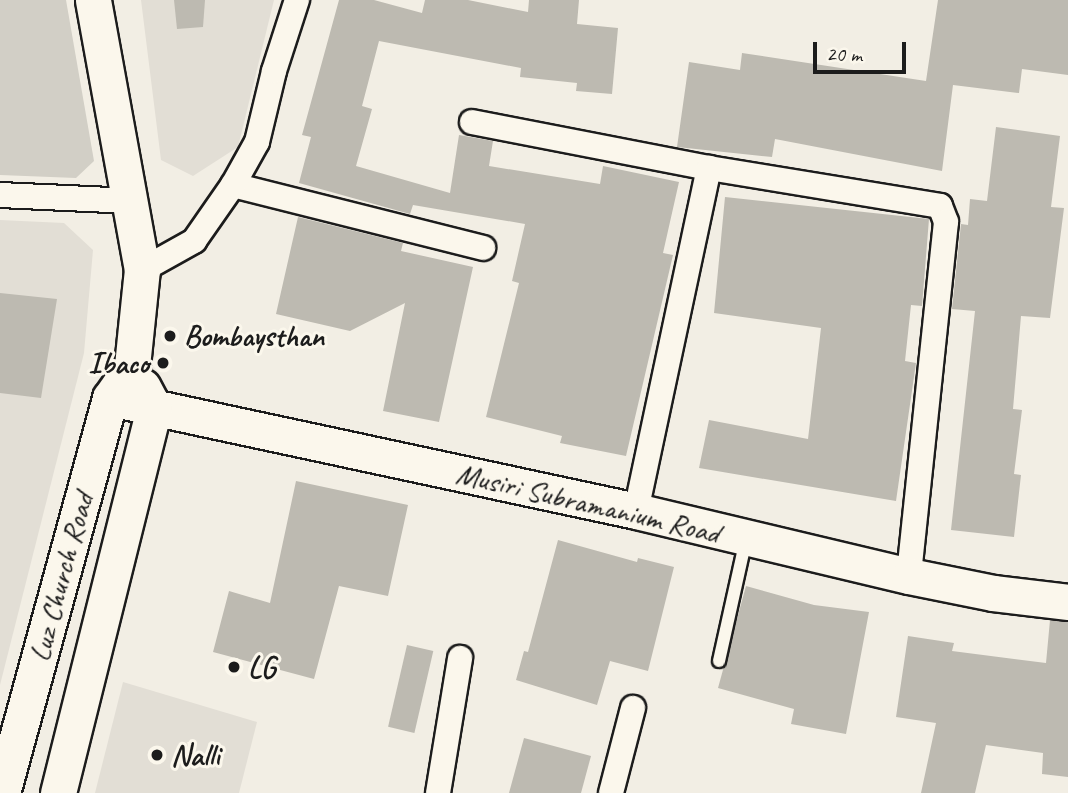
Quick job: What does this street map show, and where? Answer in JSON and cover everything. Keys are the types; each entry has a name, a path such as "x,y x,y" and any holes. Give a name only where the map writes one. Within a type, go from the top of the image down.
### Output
{"main road":[{"name":"Luz Church Road","path":"2,793 110,398 132,366 142,270 132,201 93,0"},
{"path":"132,366 154,408"},
{"name":"Musiri Subramanium Road","path":"110,398 636,511 909,576 993,593 1068,602"},
{"name":"Luz Church Road","path":"58,793 154,408"}],"street":[{"path":"142,270 194,241 233,185 257,142 274,71 298,0"},
{"path":"472,122 709,168 935,201 946,214 909,576"},
{"path":"636,511 709,168"},
{"path":"233,185 483,248"},
{"path":"0,195 132,201"},
{"path":"438,793 460,658"},
{"path":"611,793 633,708"}],"lane":[{"path":"719,662 746,538"}],"shaded area":[{"path":"0,0 66,0 94,161 76,178 0,175"},
{"path":"141,0 274,0 238,147 193,176 161,160"},
{"path":"0,220 64,223 93,250 84,353 0,685"},
{"path":"123,682 257,722 239,793 95,793"}],"building":[{"path":"174,0 205,0 203,27 177,29"},
{"path":"339,0 374,0 422,13 425,0 468,0 528,12 529,0 579,0 577,24 618,28 612,94 576,91 577,83 520,77 521,68 379,41 362,106 372,109 356,166 450,193 459,135 493,141 489,166 600,184 603,166 679,182 663,253 673,255 626,456 560,443 562,436 486,417 519,283 512,281 525,224 413,205 410,214 299,183 311,137 302,135"},
{"path":"938,0 1068,0 1068,75 1022,69 1019,93 953,85 942,171 775,139 772,157 677,147 689,62 740,70 742,53 926,81"},
{"path":"996,127 1060,136 1051,207 1064,208 1050,318 1021,316 1013,409 1022,410 1014,474 1021,475 1014,537 951,530 975,311 952,309 961,224 968,225 970,199 987,201"},
{"path":"725,197 929,219 922,306 911,305 905,361 916,363 896,501 699,468 709,420 808,439 821,328 714,313"},
{"path":"298,217 403,243 401,251 473,267 439,422 383,411 405,303 350,331 276,314"},
{"path":"0,293 57,299 41,398 0,393"},
{"path":"296,481 408,505 388,596 339,586 314,679 213,652 229,591 270,603"},
{"path":"558,540 637,562 638,558 674,567 648,671 610,661 597,705 516,680 524,651 528,652"},
{"path":"746,586 814,605 869,612 846,734 791,724 794,709 718,688"},
{"path":"1050,620 1068,622 1068,777 1042,774 1043,753 986,745 975,793 921,793 936,723 896,717 908,636 954,643 952,651 1046,663"},
{"path":"407,645 433,651 414,733 388,727"},
{"path":"524,738 591,756 581,793 509,793"}],"place":[{"name":"Bombaysthan","path":"170,336"},
{"name":"Ibaco","path":"163,363"},
{"name":"LG","path":"234,667"},
{"name":"Nalli","path":"157,755"}]}
